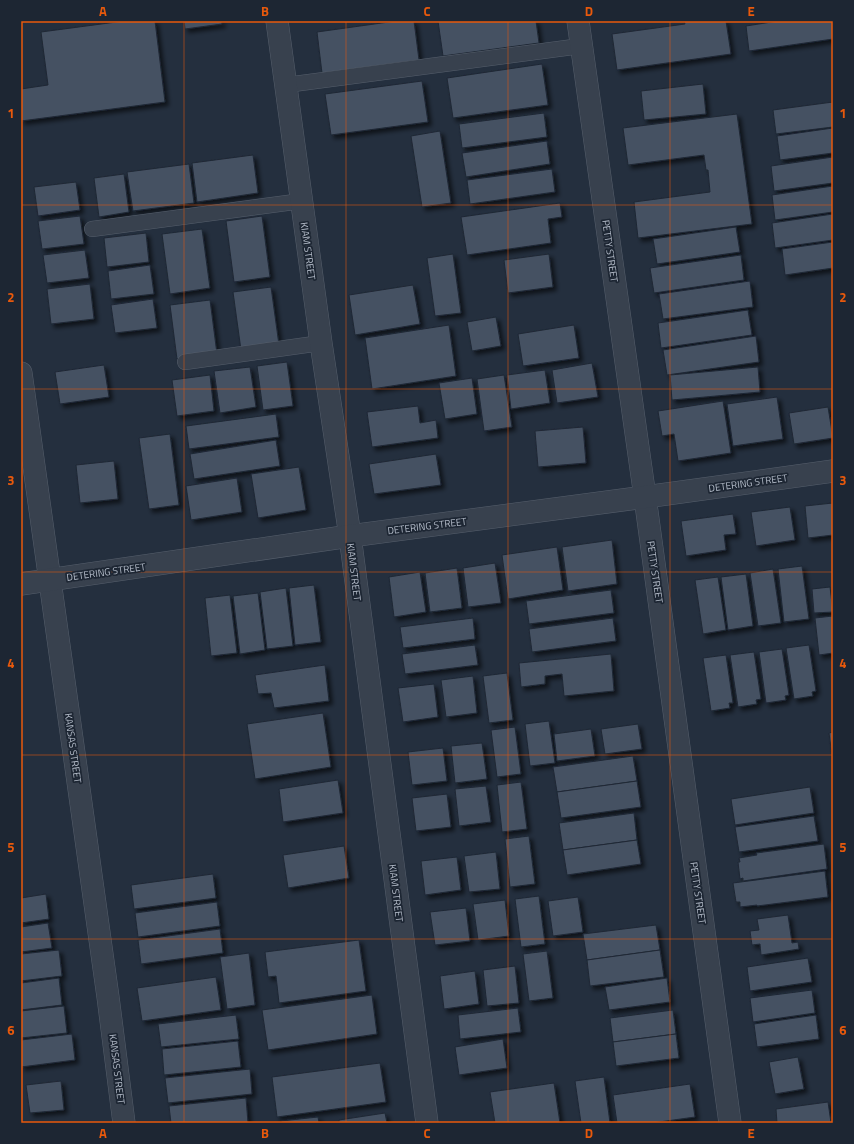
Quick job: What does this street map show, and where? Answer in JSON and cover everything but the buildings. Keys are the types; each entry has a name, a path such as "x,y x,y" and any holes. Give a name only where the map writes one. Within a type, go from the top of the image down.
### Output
{"street":[{"name":"KIAM STREET","path":"277,21 321,343 350,536 426,1123"},
{"name":"PETTY STREET","path":"578,21 730,1123"},
{"name":"KANSAS STREET","path":"21,373 108,997 124,1123"},
{"name":"DETERING STREET","path":"21,584 350,536 833,471"}],"lane":[{"path":"286,85 581,46"},
{"path":"92,229 302,201"},
{"path":"185,362 321,343"}]}
